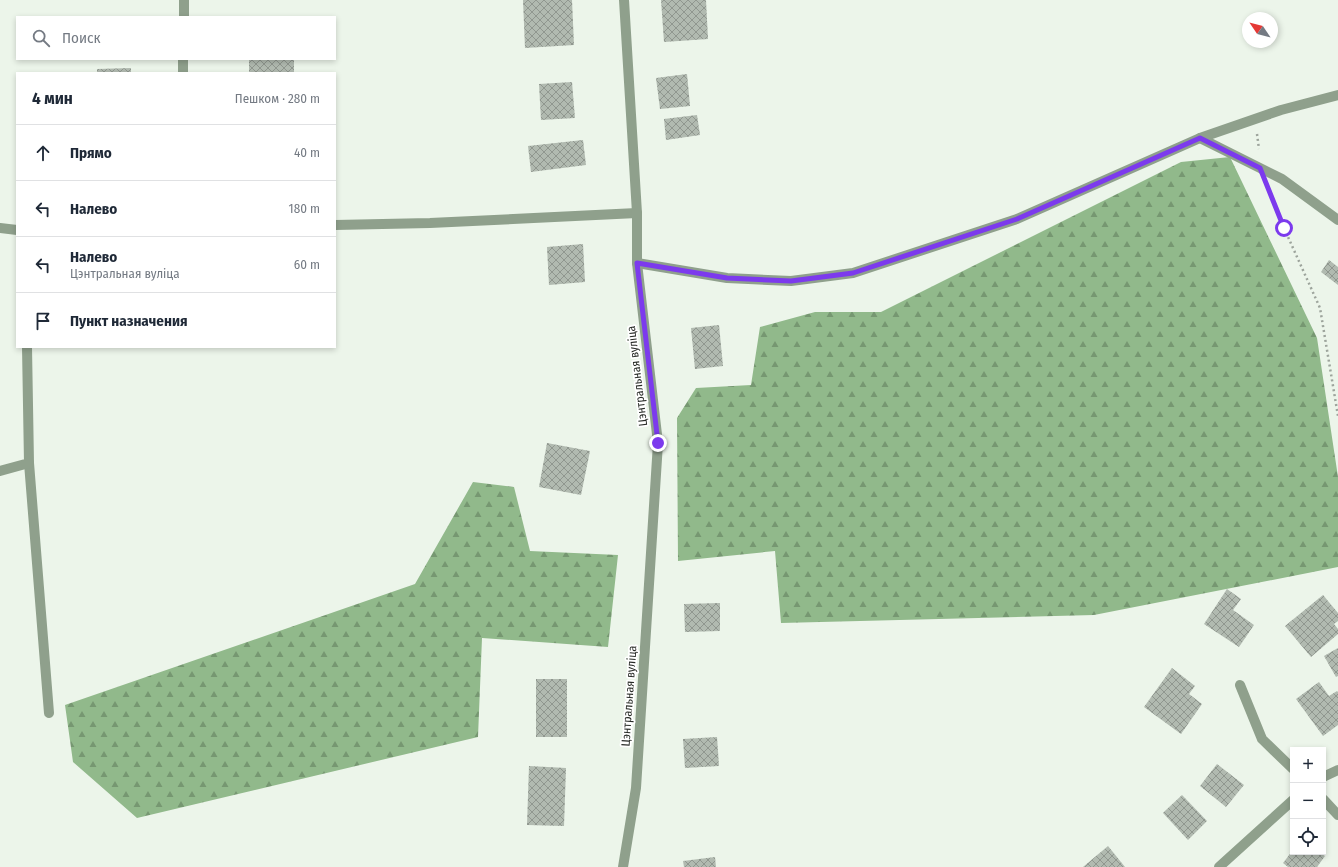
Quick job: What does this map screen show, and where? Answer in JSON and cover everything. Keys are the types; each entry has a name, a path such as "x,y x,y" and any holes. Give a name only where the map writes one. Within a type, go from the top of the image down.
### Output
{"street":[{"path":"184,0 184,16"},
{"name":"Цэнтральная вуліца","path":"623,867 636,788 658,443 637,263 637,213 624,0"},
{"path":"183,60 183,72"},
{"path":"637,263 727,278 791,281 853,273 1017,219 1200,138 1255,118 1338,95"},
{"path":"1200,138 1282,179 1338,220"},
{"path":"336,225 430,223 637,213"},
{"path":"0,228 16,230"},
{"path":"27,348 29,463 49,714"},
{"path":"0,471 29,463"},
{"path":"1240,685 1262,739 1290,766"},
{"path":"1326,776 1338,770"},
{"path":"1326,802 1338,815"},
{"path":"1219,867 1290,803"}],"path":[{"path":"1255,118 1260,168 1284,228 1320,308 1338,416"}],"green space":[{"path":"1230,157 1317,338 1338,477 1338,567 1094,615 781,623 775,551 678,561 677,418 696,388 751,385 760,327 815,312 881,312 1181,162"},
{"path":"473,482 514,487 530,551 618,555 608,647 482,638 478,737 137,818 73,762 65,705 415,584"}],"building":[{"path":"523,0 572,0 574,45 525,48"},
{"path":"661,0 706,0 708,39 664,42"},
{"path":"249,60 294,60 294,72 249,72"},
{"path":"131,68 131,72 97,72 97,69"},
{"path":"687,74 690,106 660,109 656,78"},
{"path":"572,82 575,118 541,120 539,84"},
{"path":"697,115 700,135 666,140 664,119"},
{"path":"583,140 586,165 531,172 528,146"},
{"path":"583,244 585,282 549,285 547,247"},
{"path":"1329,260 1338,267 1338,285 1321,272"},
{"path":"719,325 723,366 695,369 691,328"},
{"path":"547,443 590,451 581,495 539,487"},
{"path":"1227,589 1241,599 1233,610 1254,625 1239,647 1204,624"},
{"path":"1323,595 1338,613 1338,621 1334,624 1338,629 1338,634 1311,657 1285,626"},
{"path":"720,603 720,631 685,632 684,604"},
{"path":"1338,648 1338,676 1336,677 1324,656"},
{"path":"1172,668 1195,686 1189,694 1202,704 1181,734 1144,707"},
{"path":"536,679 567,679 567,737 536,737"},
{"path":"1319,682 1329,696 1337,691 1338,692 1338,725 1323,736 1296,699"},
{"path":"717,737 719,766 685,768 683,739"},
{"path":"1217,764 1244,785 1226,807 1200,786"},
{"path":"529,766 566,768 564,826 527,825"},
{"path":"1182,795 1207,821 1188,840 1163,813"},
{"path":"1108,846 1125,867 1083,867"},
{"path":"1290,854 1325,856 1317,867 1288,867 1283,863"},
{"path":"715,857 716,867 684,867 683,861"}],"route":[{"path":"658,443 637,263 727,278 791,281 853,273 1017,219 1200,138 1260,168 1284,228"}]}
